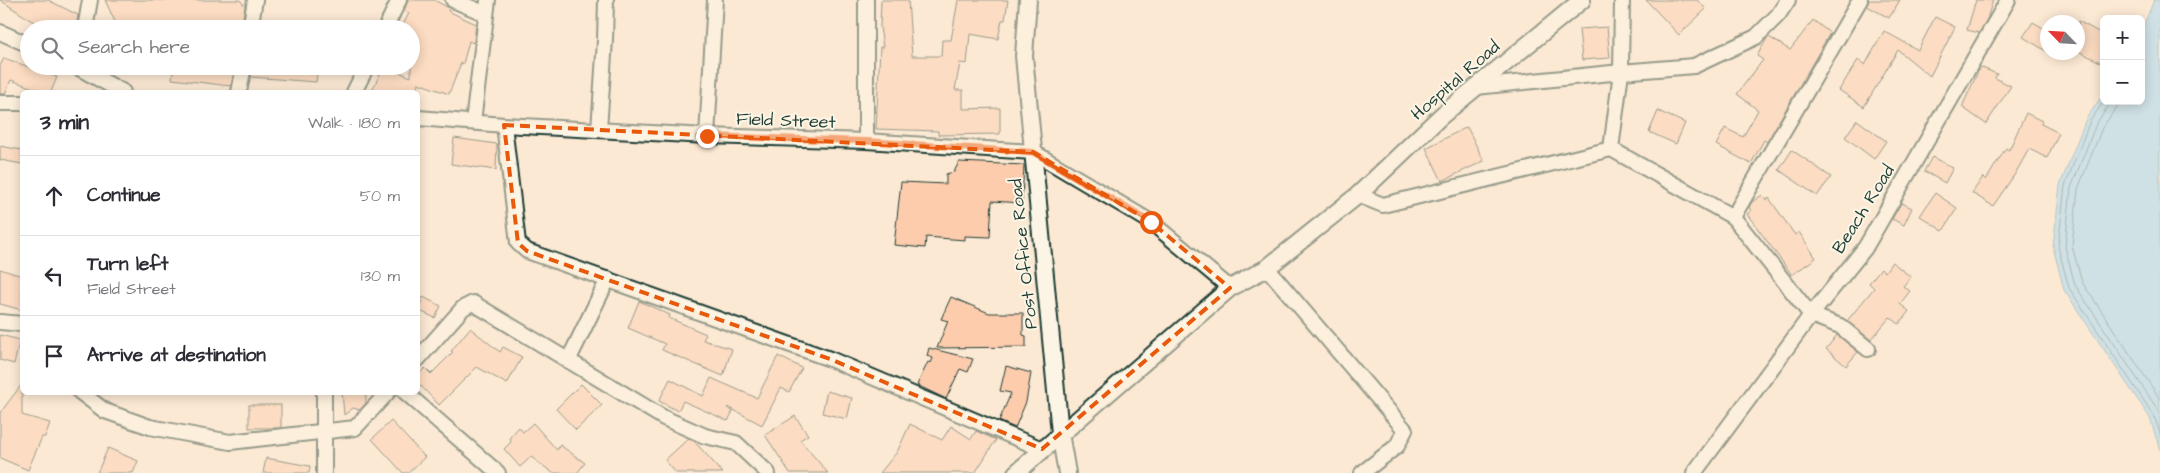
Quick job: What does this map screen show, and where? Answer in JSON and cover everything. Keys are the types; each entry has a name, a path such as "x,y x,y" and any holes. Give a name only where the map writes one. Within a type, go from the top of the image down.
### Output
{"street":[{"path":"87,20 90,0"},
{"path":"252,20 255,0"},
{"path":"389,20 399,0"},
{"path":"453,0 487,7 473,122"},
{"path":"599,130 606,0"},
{"path":"707,136 715,0"},
{"path":"866,0 866,141"},
{"name":"Post Office Road","path":"1028,0 1024,56 1060,433 1066,473"},
{"name":"Hospital Road","path":"1016,473 1230,288 1267,268 1358,195 1441,116 1582,0"},
{"path":"1611,149 1621,72 1622,0"},
{"path":"1476,87 1694,66 1756,37 1778,15 1788,0"},
{"path":"1732,217 1860,0"},
{"name":"Beach Road","path":"1694,473 1811,315 1864,248 2008,0"},
{"path":"0,32 20,41"},
{"path":"92,75 119,90"},
{"path":"239,90 242,75"},
{"path":"355,90 362,75"},
{"path":"0,103 20,103"},
{"name":"Field Street","path":"420,118 504,125 707,136 866,141 1033,152"},
{"path":"504,125 518,243 528,251 608,278 830,359 1042,449"},
{"path":"1358,195 1383,205 1611,149 1732,217 1811,315 1840,326 1868,349"},
{"path":"1033,152 1151,222 1230,288"},
{"path":"1267,268 1404,430 1397,446 1362,473"},
{"path":"568,361 608,278"},
{"path":"420,357 463,308 473,303 664,418 705,436 736,443 768,473"},
{"path":"0,322 20,324"},
{"path":"84,395 105,411 150,427 230,442 355,428 385,395"},
{"path":"324,395 324,473"},
{"path":"408,395 498,473"}],"highlighted area":[{"path":"504,125 1033,152 1151,222 1230,288 1042,449 830,359 527,251 518,243"}],"water":[{"path":"2154,0 2160,0 2160,450 2150,418 2064,290 2053,247 2060,185 2086,119 2100,99 2100,105 2145,105 2145,22"}],"building":[{"path":"0,0 48,0 78,15 77,20 30,20"},
{"path":"105,0 240,0 245,6 243,20 114,20"},
{"path":"408,0 434,0 449,8 448,11 476,24 474,41 473,43 469,41 463,64 461,63 449,94 418,83 416,90 372,90 380,75 406,75 411,77 411,75 420,75 420,20 406,20 409,13 404,11"},
{"path":"881,0 908,0 912,56 941,56 942,40 951,40 958,0 1008,0 1005,20 1002,20 998,39 970,34 967,64 960,63 955,90 963,90 963,109 1000,108 1000,134 938,135 938,131 876,129 880,47 883,47 880,27"},
{"path":"1646,0 1697,0 1706,9 1679,35"},
{"path":"1869,0 1900,0 1889,18 1867,6"},
{"path":"1976,0 1993,0 1987,19 1979,33 1967,30"},
{"path":"1935,17 1955,27 1930,76 1898,50 1864,107 1839,90 1858,60 1865,65 1884,31 1918,50"},
{"path":"1813,20 1830,33 1767,142 1764,140 1751,164 1716,145 1725,128 1743,137 1758,110 1737,94 1763,60 1757,56 1767,38 1769,37 1790,50"},
{"path":"2033,22 2040,26 2040,47 2023,37"},
{"path":"2085,25 2100,33 2100,62 2085,54"},
{"path":"1607,27 1610,58 1582,60 1579,29"},
{"path":"4,58 20,64 20,75 51,75 57,77 52,90 38,90 11,80 5,94 0,94 0,66"},
{"path":"1980,67 1997,74 1995,78 2011,86 1986,124 1962,107"},
{"path":"173,75 233,75 231,86 172,79"},
{"path":"251,75 317,75 316,82 251,77"},
{"path":"1658,111 1685,123 1676,144 1649,132"},
{"path":"2026,113 2042,121 2041,124 2059,133 2047,158 2029,149 2015,174 1993,206 1972,193 1983,177 1986,180 2006,148 2009,150"},
{"path":"1857,120 1886,141 1874,159 1845,137"},
{"path":"1467,127 1484,161 1442,181 1426,148"},
{"path":"454,138 497,144 496,170 451,164"},
{"path":"0,146 20,150 20,164 0,160"},
{"path":"1792,150 1831,177 1817,196 1779,170"},
{"path":"1932,157 1953,168 1945,183 1924,171"},
{"path":"959,162 1024,165 1022,203 992,201 990,237 965,236 965,240 926,237 925,248 894,245 901,182 946,184 946,174 954,172"},
{"path":"1935,193 1957,208 1943,231 1920,216"},
{"path":"1762,195 1766,200 1769,198 1795,235 1799,232 1816,258 1792,275 1747,214 1751,211 1749,207 1752,202"},
{"path":"1901,203 1912,208 1904,225 1892,219"},
{"path":"1892,262 1911,277 1903,286 1910,291 1900,304 1909,311 1899,324 1890,317 1871,340 1847,321 1874,288 1869,283 1881,268 1885,272"},
{"path":"0,269 20,275 20,309 0,304"},
{"path":"423,297 441,306 435,318 420,311"},
{"path":"951,297 989,313 1023,313 1023,335 1026,336 1026,347 937,348 948,321 941,319"},
{"path":"639,301 670,315 669,318 706,334 703,340 732,349 723,376 662,350 665,344 628,328"},
{"path":"470,328 500,352 503,347 522,357 507,384 477,367 439,405 420,385 420,373 425,368 431,374 453,352 451,351"},
{"path":"0,335 20,340 14,364 0,360"},
{"path":"1837,335 1858,352 1846,366 1826,349"},
{"path":"929,348 973,359 968,372 960,369 946,399 917,385 928,362 931,363 933,358 927,356"},
{"path":"778,356 802,368 789,392 781,388 762,425 728,407 733,411 728,421 683,401 678,411 659,401 670,379 703,396 711,378 757,398"},
{"path":"1006,366 1031,373 1026,402 1015,428 999,421 1011,393 1000,391"},
{"path":"581,384 602,405 576,430 556,409"},
{"path":"20,387 22,415 50,423 28,470 0,458 0,413"},
{"path":"827,391 852,398 847,419 822,413"},
{"path":"342,395 366,395 366,403 360,410 353,408 344,415"},
{"path":"249,405 281,405 281,428 249,428"},
{"path":"795,416 808,435 800,440 828,473 790,473 765,435"},
{"path":"391,421 425,457 408,473 403,473 372,439"},
{"path":"533,423 557,450 560,445 585,463 577,473 553,473 531,457 520,467 504,449 511,442 510,437 519,427 523,432"},
{"path":"910,424 942,440 951,426 971,439 976,431 996,440 975,473 880,473 897,452"},
{"path":"689,438 723,473 676,473 665,460"},
{"path":"108,448 138,461 133,473 97,473"},
{"path":"266,458 310,466 309,473 263,473"}],"route":[{"path":"707,136 866,141 1033,152 1151,222"}]}
